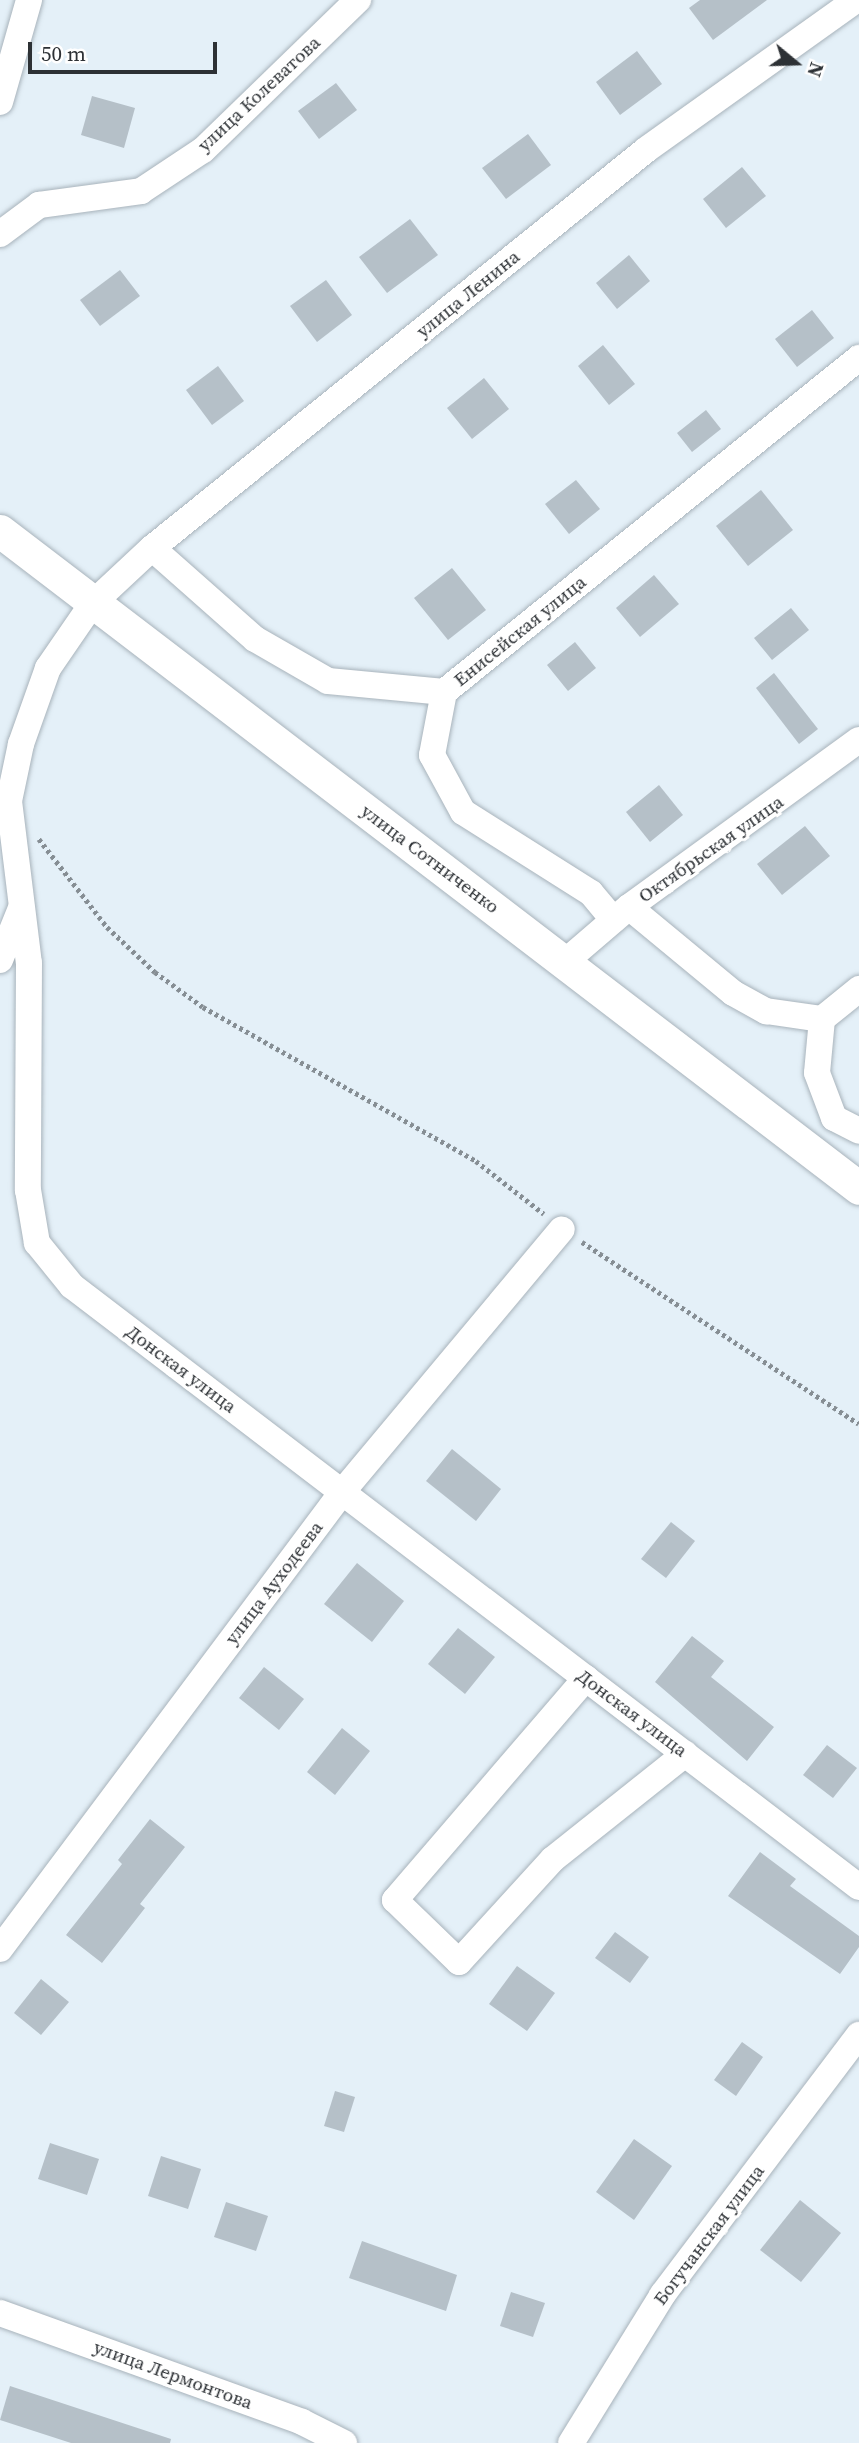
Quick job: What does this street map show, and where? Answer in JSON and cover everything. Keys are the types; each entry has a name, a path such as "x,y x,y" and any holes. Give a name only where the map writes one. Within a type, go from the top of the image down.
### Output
{"main road":[{"name":"улица Сотниченко","path":"0,531 92,604 566,961 859,1188"}],"street":[{"path":"0,103 29,0"},
{"name":"улица Колеватова","path":"0,233 38,205 141,191 203,150 358,0"},
{"name":"улица Ленина","path":"92,604 152,548 646,150 847,8"},
{"name":"Енисейская улица","path":"152,548 255,639 328,681 444,692 859,358"},
{"name":"Донская улица","path":"92,604 48,668 21,744 9,801 29,963 29,1189 37,1243 72,1286 859,1887"},
{"path":"444,692 432,755 463,812 621,913 733,993 766,1011 822,1019"},
{"name":"Октябрьская улица","path":"566,961 621,913 859,740"},
{"path":"0,960 22,907"},
{"path":"859,989 822,1019 817,1073 834,1118 859,1131"},
{"name":"улица Ауходеева","path":"0,1949 343,1491 562,1229"},
{"path":"586,1678 395,1900 459,1962 553,1859 685,1754"},
{"name":"Богучанская улица","path":"571,2443 663,2294 859,2035"},
{"name":"улица Лермонтова","path":"0,2313 302,2421 344,2443"}],"path":[{"path":"9,801 107,927 155,972 203,1007 476,1161 562,1229 859,1424"}],"building":[{"path":"700,0 767,0 713,40 689,8"},
{"path":"637,51 662,84 620,115 596,82"},
{"path":"336,83 357,110 319,139 298,111"},
{"path":"92,96 135,108 124,148 81,135"},
{"path":"528,134 551,165 506,199 482,168"},
{"path":"742,167 766,196 726,228 703,199"},
{"path":"410,219 438,255 387,293 359,257"},
{"path":"629,255 650,281 617,309 596,283"},
{"path":"120,270 140,296 100,326 80,300"},
{"path":"326,280 352,315 317,342 290,306"},
{"path":"812,310 834,338 797,367 775,339"},
{"path":"603,345 635,384 609,405 578,366"},
{"path":"218,366 244,401 212,425 186,390"},
{"path":"484,378 509,409 472,439 447,408"},
{"path":"706,410 721,429 692,452 677,433"},
{"path":"576,480 600,509 569,534 545,504"},
{"path":"761,490 793,530 748,566 716,526"},
{"path":"452,568 486,610 448,640 414,598"},
{"path":"654,575 679,604 640,637 616,608"},
{"path":"791,608 809,630 772,660 754,638"},
{"path":"575,642 596,668 568,691 547,665"},
{"path":"774,673 818,729 799,744 756,688"},
{"path":"659,785 683,815 650,842 626,812"},
{"path":"805,826 830,856 782,895 757,864"},
{"path":"452,1449 501,1489 476,1521 426,1481"},
{"path":"671,1522 695,1541 666,1578 641,1559"},
{"path":"357,1563 404,1601 372,1642 324,1604"},
{"path":"458,1628 495,1657 465,1694 428,1664"},
{"path":"692,1636 724,1661 711,1677 774,1727 747,1761 655,1682"},
{"path":"264,1667 304,1699 279,1730 239,1698"},
{"path":"342,1728 370,1751 335,1795 307,1772"},
{"path":"827,1745 857,1768 833,1798 803,1775"},
{"path":"150,1819 185,1847 140,1904 145,1908 102,1963 66,1935 122,1864 118,1860"},
{"path":"760,1852 796,1879 790,1886 859,1936 859,1947 840,1974 728,1896"},
{"path":"615,1932 649,1957 630,1983 595,1958"},
{"path":"517,1966 555,1993 527,2031 489,2004"},
{"path":"41,1979 69,2002 41,2035 14,2013"},
{"path":"742,2042 763,2057 736,2096 714,2080"},
{"path":"335,2091 355,2097 344,2132 324,2126"},
{"path":"634,2139 672,2166 634,2220 596,2192"},
{"path":"50,2143 99,2159 87,2195 38,2179"},
{"path":"161,2156 201,2169 188,2209 148,2196"},
{"path":"800,2200 841,2233 801,2282 760,2250"},
{"path":"226,2202 268,2216 256,2251 214,2237"},
{"path":"362,2241 457,2275 446,2311 349,2278"},
{"path":"511,2292 545,2303 533,2337 500,2326"},
{"path":"10,2386 171,2439 170,2443 71,2443 0,2420"}]}
